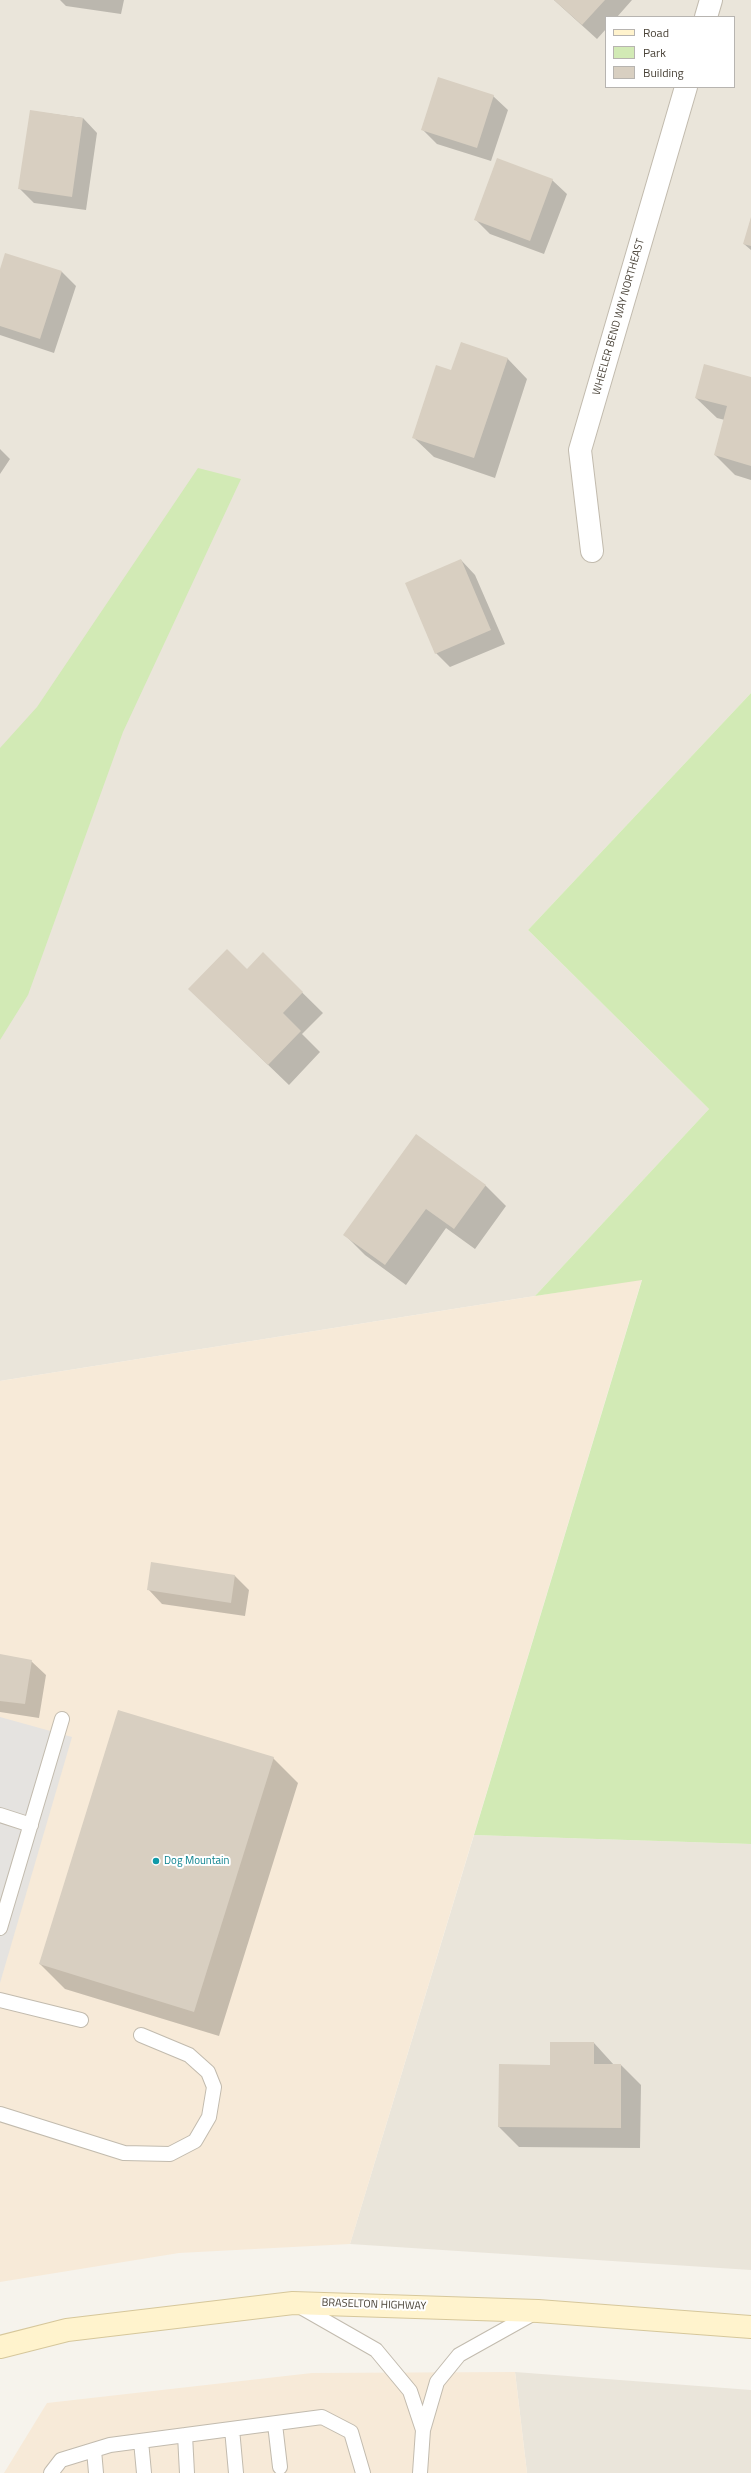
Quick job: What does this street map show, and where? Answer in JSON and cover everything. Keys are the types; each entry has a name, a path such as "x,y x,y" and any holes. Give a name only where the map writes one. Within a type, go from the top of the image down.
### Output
{"main road":[{"name":"BRASELTON HIGHWAY","path":"0,2347 66,2330 293,2302 538,2312 751,2327"}],"street":[{"path":"706,16 711,0"},
{"name":"WHEELER BEND WAY NORTHEAST","path":"592,551 580,450 686,88"}],"lane":[{"path":"0,1928 62,1719"},
{"path":"0,1815 31,1825"},
{"path":"0,2000 81,2020"},
{"path":"0,2114 124,2153 170,2154 195,2141 209,2117 214,2087 208,2072 189,2055 141,2035"},
{"path":"293,2302 376,2350 410,2391 423,2430"},
{"path":"420,2473 423,2430 437,2382 459,2355 538,2312"},
{"path":"51,2473 61,2460 110,2445 322,2417 351,2432 363,2473"},
{"path":"275,2424 280,2467"},
{"path":"232,2429 236,2473"},
{"path":"185,2435 187,2473"},
{"path":"142,2441 144,2473"},
{"path":"94,2450 96,2473"}],"shaded area":[{"path":"0,0 751,0 751,693 528,930 709,1109 535,1296 0,1381"},
{"path":"642,1279 350,2244 179,2253 0,2282 0,1381"},
{"path":"0,1717 72,1737 0,1983"},
{"path":"474,1835 751,1844 751,2270 350,2244"},
{"path":"515,2372 751,2390 751,2473 527,2473"},
{"path":"515,2372 527,2473 4,2473 47,2403 312,2373"}],"green space":[{"path":"198,468 241,479 123,732 28,995 0,1040 0,748 37,707"},
{"path":"751,693 751,1844 474,1835 642,1280 535,1296 709,1109 528,930"}],"building":[{"path":"554,0 605,0 582,25"},
{"path":"438,77 494,95 477,148 421,130"},
{"path":"30,110 83,118 72,197 18,189"},
{"path":"497,158 553,179 530,241 474,220"},
{"path":"751,217 751,246 743,244"},
{"path":"5,253 62,271 40,339 0,326 0,269"},
{"path":"461,342 508,358 474,458 412,438 436,365 451,370"},
{"path":"704,364 751,377 751,466 714,455 727,406 695,398"},
{"path":"461,559 491,630 435,654 405,583"},
{"path":"227,949 247,969 263,952 303,992 283,1013 301,1031 268,1065 188,989"},
{"path":"416,1134 486,1185 454,1229 426,1209 385,1265 343,1235"},
{"path":"151,1562 235,1575 231,1603 147,1590"},
{"path":"0,1654 32,1660 25,1704 0,1701"},
{"name":"Dog Mountain","path":"118,1710 274,1757 194,2012 39,1964"},
{"path":"550,2042 594,2042 594,2064 621,2064 621,2128 498,2127 499,2064 550,2065"}],"place":[{"name":"Dog Mountain","path":"156,1861"}]}
